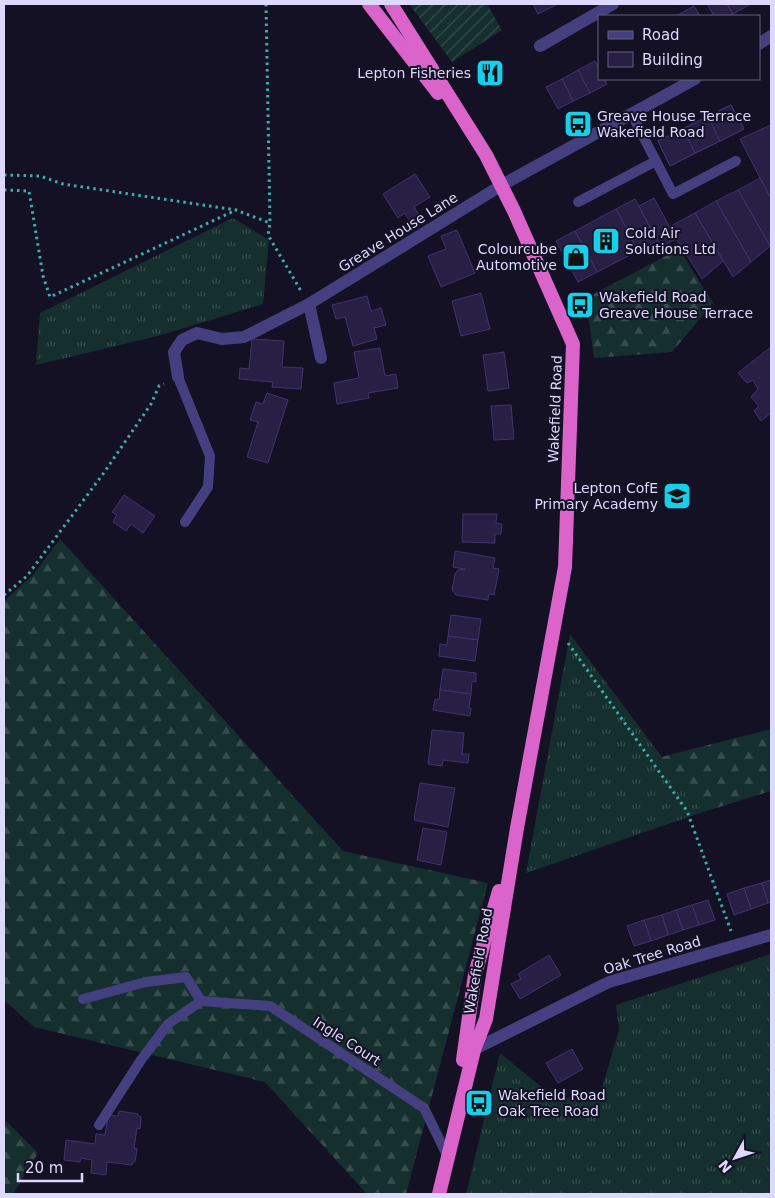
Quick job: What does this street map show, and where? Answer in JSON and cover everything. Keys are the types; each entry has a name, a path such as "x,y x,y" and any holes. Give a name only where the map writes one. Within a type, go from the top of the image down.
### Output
{"highway":[{"name":"Wakefield Road","path":"370,4 486,155"},
{"name":"Wakefield Road","path":"391,4 486,155 502,185 573,344 565,567 516,828 486,1020 469,1052 439,1194"}],"street":[{"path":"540,46 613,4"},
{"path":"760,43 771,36"},
{"name":"Greave House Lane","path":"178,377 174,352 182,340 196,333 222,339 244,336 309,304 502,185 693,80"},
{"path":"309,304 321,358"},
{"name":"Oak Tree Road","path":"469,1052 609,982 771,935"}],"lane":[{"path":"631,113 673,194 736,161"},
{"path":"578,202 656,161"},
{"path":"178,377 210,456 208,488 185,522"},
{"path":"84,999 146,982 186,977 200,1001 168,1024 141,1060 99,1125"},
{"name":"Ingle Court","path":"200,1001 270,1006 424,1108 448,1155"}],"path":[{"path":"266,4 270,223 268,235 309,304"},
{"path":"4,175 40,176 63,184 236,210 270,223"},
{"path":"4,190 29,191 43,276 50,297 236,210"},
{"path":"4,595 27,576 103,474 151,404 159,386 178,377"},
{"path":"554,624 687,811 736,945"}],"green space":[{"path":"409,4 487,4 502,30 452,62"},
{"path":"233,218 269,240 263,304 158,336 36,365 40,313"},
{"path":"679,249 713,303 672,352 594,358 586,298"},
{"path":"60,539 343,851 488,883 406,1194 367,1194 265,1082 34,1027 4,1000 4,601 33,575"},
{"path":"570,634 703,812 526,873"},
{"path":"771,729 771,791 703,812 661,757"},
{"path":"771,954 771,1194 466,1194 500,1053 557,1100 601,1091 619,1030 616,1005"},
{"path":"4,1119 38,1153 13,1194 4,1194"}],"building":[{"path":"533,4 558,4 538,14"},
{"path":"707,4 727,4 733,14 730,15 713,15"},
{"path":"727,4 749,4 749,5 733,14"},
{"path":"694,6 699,15 678,15"},
{"name":"Lepton Fisheries","path":"498,61 504,70 482,85 476,75"},
{"path":"595,61 598,66 598,80 605,80 607,84 590,93 578,70"},
{"path":"578,70 590,93 573,101 562,79"},
{"path":"562,79 573,101 558,109 546,87"},
{"path":"731,105 744,129 720,141 708,116"},
{"path":"731,105 744,129 670,166 658,141"},
{"path":"708,116 720,141 695,153 683,129"},
{"path":"771,125 771,199 740,139"},
{"path":"683,129 695,153 670,166 658,141"},
{"path":"415,174 430,197 414,207 422,219 412,225 405,213 398,218 383,194"},
{"path":"760,178 771,199 770,246 738,190"},
{"path":"738,190 770,246 751,262 716,201"},
{"path":"654,198 676,239 660,247 639,206"},
{"path":"635,199 657,241 638,251 616,209"},
{"path":"716,201 751,262 733,277 695,213"},
{"name":"Cold Air Solutions Ltd","path":"616,209 638,251 597,272 575,231"},
{"path":"695,213 723,261 702,279 669,227"},
{"path":"457,230 475,273 441,287 428,256 446,249 441,236"},
{"name":"Colourcube Automotive","path":"575,231 597,272 578,282 556,241"},
{"path":"481,293 490,329 461,336 452,301"},
{"path":"367,296 371,311 381,308 386,325 374,328 377,339 353,346 345,317 336,319 332,305"},
{"path":"252,339 284,341 282,367 303,368 301,389 272,387 273,382 239,379 240,368 249,369"},
{"path":"771,347 771,413 761,421 754,411 759,406 751,397 758,389 753,380 747,383 738,373"},
{"path":"380,348 385,376 396,374 398,388 368,393 369,398 337,404 334,383 359,378 354,352"},
{"path":"504,352 509,388 488,391 483,355"},
{"path":"267,393 288,400 268,463 247,457 258,422 250,420 256,402 263,404"},
{"path":"511,405 514,439 494,440 491,406"},
{"path":"124,495 155,516 143,533 131,524 126,531 113,522 117,515 112,512"},
{"path":"463,514 497,514 496,523 502,524 501,534 495,534 495,543 462,542"},
{"path":"455,551 495,558 493,568 499,569 494,595 489,594 488,600 456,595 452,590 455,574 458,570 465,569 453,567"},
{"path":"451,615 481,619 478,640 448,636"},
{"path":"448,636 478,640 475,661 439,656 440,644 447,645"},
{"path":"443,669 476,673 476,682 472,681 471,694 440,690"},
{"path":"440,690 471,694 470,716 433,710 435,699 439,700"},
{"path":"432,730 464,733 462,754 469,754 468,763 443,760 442,766 428,764"},
{"path":"420,783 455,788 448,827 414,820"},
{"path":"423,828 447,832 441,865 417,860"},
{"path":"771,880 771,902 768,903 762,883"},
{"path":"762,883 768,903 751,909 744,888"},
{"path":"744,888 751,909 734,915 727,894"},
{"path":"708,900 715,920 699,925 692,905"},
{"path":"692,905 699,925 683,930 676,910"},
{"path":"676,910 683,930 668,935 662,915"},
{"path":"662,915 668,935 651,941 644,920"},
{"path":"644,920 651,941 634,946 627,926"},
{"path":"549,955 561,975 520,999 511,984 521,979 518,974"},
{"path":"572,1049 583,1069 558,1083 546,1063"},
{"path":"119,1111 138,1114 141,1117 140,1129 137,1128 134,1148 137,1149 135,1162 132,1165 107,1162 106,1175 91,1173 92,1160 81,1158 80,1162 64,1160 66,1140 95,1144 96,1134 105,1135 108,1115 118,1116"}],"place":[{"name":"Lepton Fisheries","path":"490,73"},
{"name":"Greave House Terrace Wakefield Road","path":"578,124"},
{"name":"Cold Air Solutions Ltd","path":"606,241"},
{"name":"Colourcube Automotive","path":"576,257"},
{"name":"Wakefield Road Greave House Terrace","path":"580,305"},
{"name":"Lepton CofE Primary Academy","path":"677,496"},
{"name":"Wakefield Road Oak Tree Road","path":"479,1103"}]}
